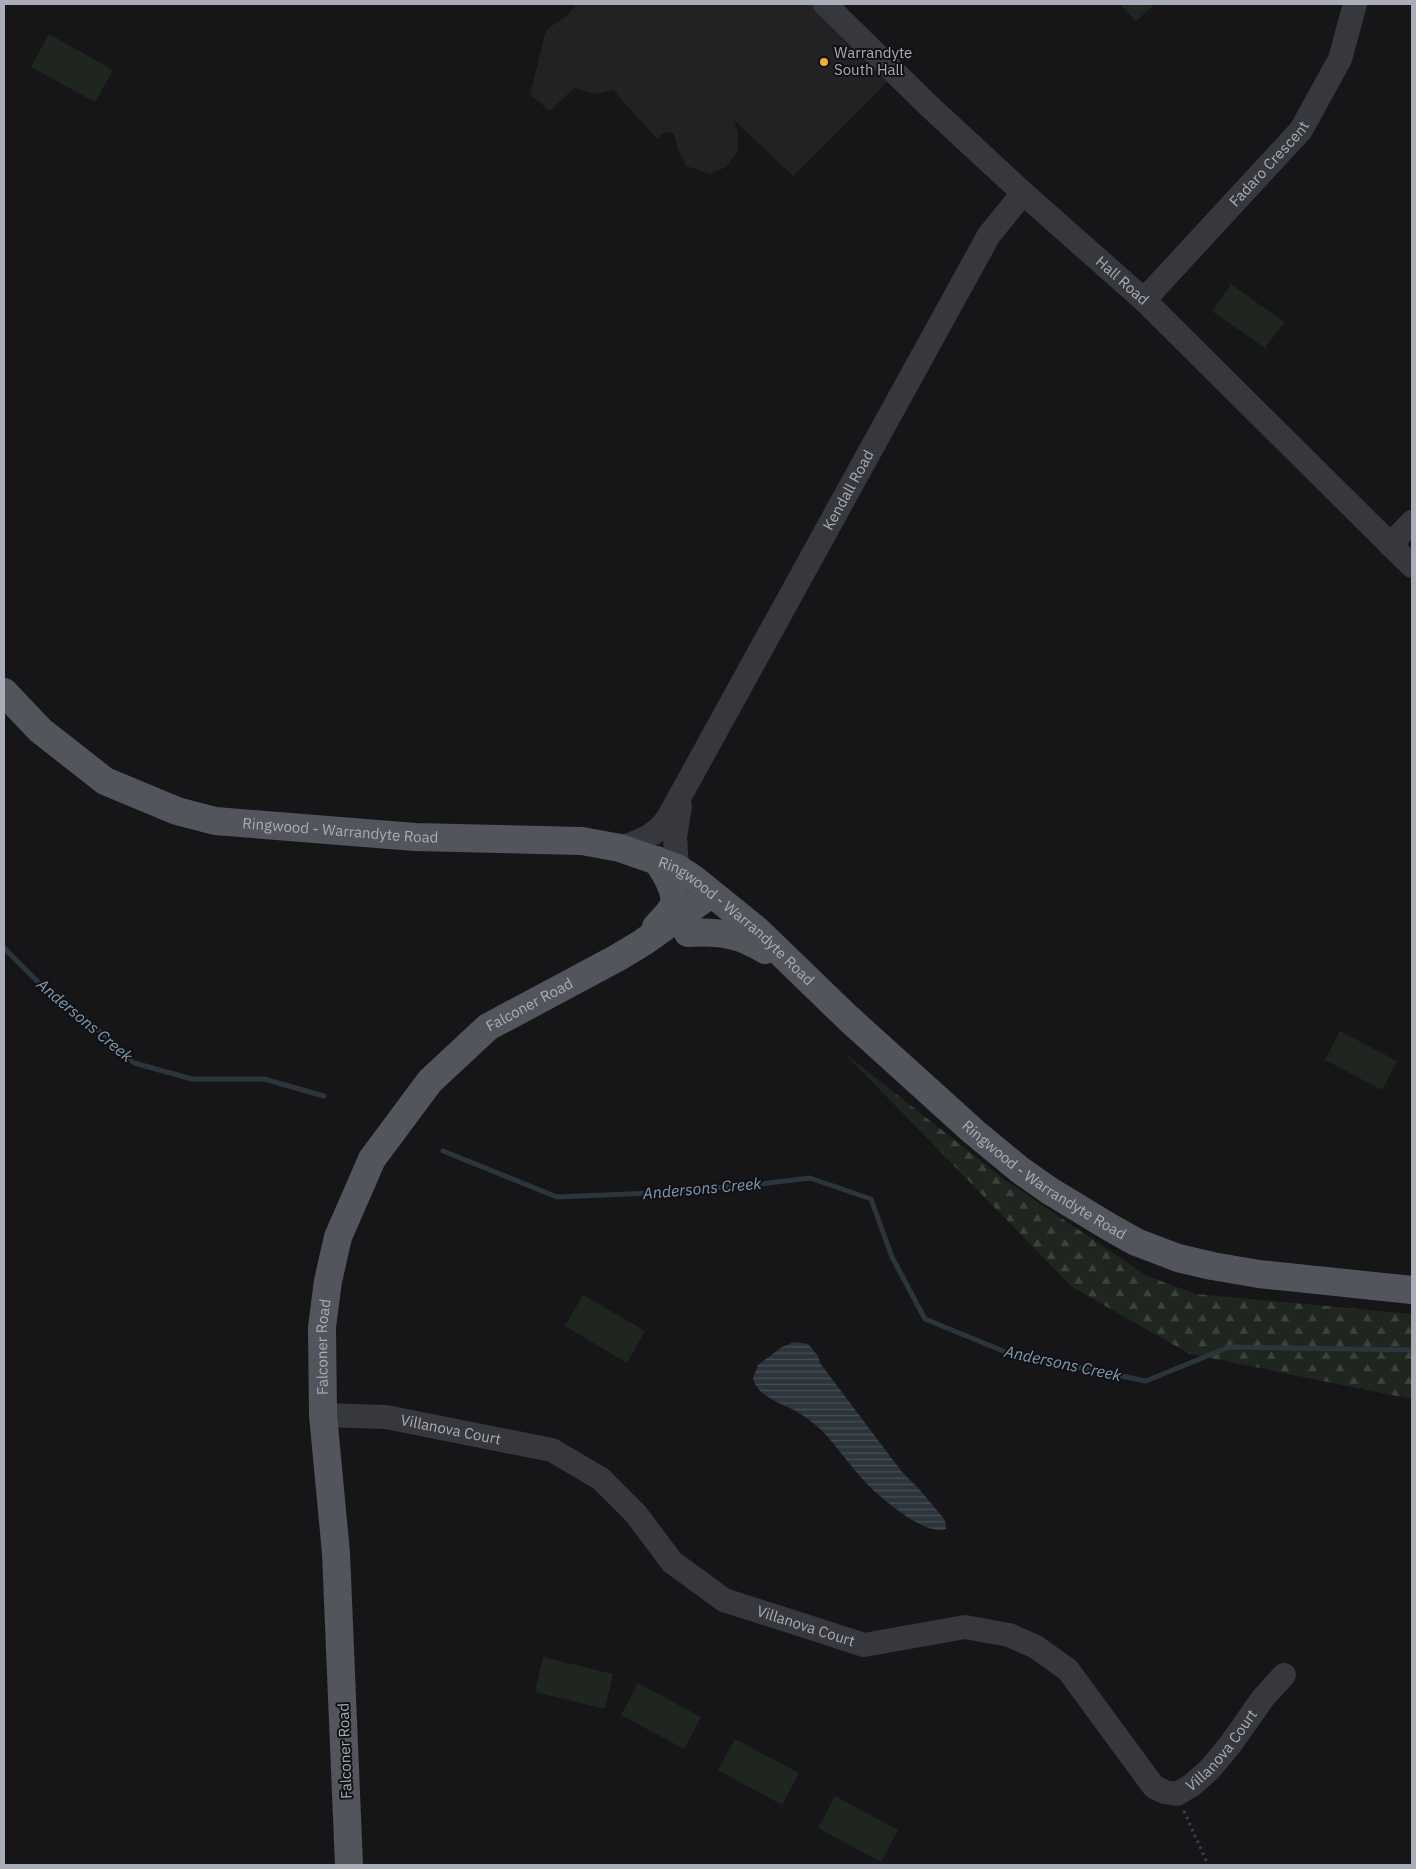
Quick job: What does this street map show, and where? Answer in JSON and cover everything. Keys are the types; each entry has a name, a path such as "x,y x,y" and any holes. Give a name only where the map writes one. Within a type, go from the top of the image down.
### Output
{"main road":[{"name":"Ringwood - Warrandyte Road","path":"4,692 40,730 105,781 177,811 215,820 262,826 415,837 582,841 620,848 667,864 694,879 758,932 848,1018 974,1132 1020,1170 1058,1196 1136,1242 1178,1258 1212,1266 1259,1274 1412,1290"},
{"path":"642,943 672,909 674,901 673,891 667,864"},
{"name":"Falconer Road","path":"617,958 688,933 717,899"},
{"name":"Falconer Road","path":"349,1865 336,1553 323,1415 322,1327 328,1281 338,1237 372,1160 430,1081 488,1027 617,958 717,899"},
{"path":"688,933 702,932 733,935 752,942 768,952 797,978 848,1018"}],"street":[{"name":"Hall Road","path":"825,4 928,105 1144,300 1412,566"},
{"name":"Fadaro Crescent","path":"1144,300 1301,130 1340,59 1355,4"},
{"name":"Kendall Road","path":"620,848 660,829 683,792 989,235 1023,192"},
{"path":"1390,545 1412,522"},
{"name":"Kendall Road","path":"667,864 683,792"},
{"name":"Villanova Court","path":"323,1415 386,1417 552,1450 601,1479 636,1514 672,1562 724,1600 864,1645 965,1628 1008,1635 1036,1647 1068,1670 1154,1787 1165,1792 1177,1794 1192,1785 1209,1770 1230,1745 1263,1698 1284,1675"}],"path":[{"path":"1177,1794 1208,1865"}],"shaded area":[{"path":"577,4 816,4 891,78 793,176 734,120 738,134 738,151 726,167 710,174 686,166 677,147 674,134 665,132 657,139 613,90 593,94 574,88 550,111 530,95 546,30 566,16"},
{"path":"794,1342 808,1344 818,1356 820,1363 902,1472 945,1520 946,1529 937,1530 915,1522 892,1506 866,1483 816,1425 798,1412 769,1398 759,1389 753,1378 758,1365 782,1347"}],"green space":[{"path":"1120,4 1155,4 1136,21"},
{"path":"49,34 113,70 95,102 31,67"},
{"path":"1231,284 1284,322 1265,348 1212,311"},
{"path":"1340,1031 1397,1061 1382,1090 1325,1060"},
{"path":"843,1052 1005,1180 1147,1276 1196,1294 1412,1314 1412,1399 1190,1354 1072,1287"},
{"path":"583,1295 645,1331 627,1363 565,1326"},
{"path":"543,1657 613,1674 605,1709 535,1692"},
{"path":"638,1683 701,1717 684,1749 621,1715"},
{"path":"735,1739 799,1773 782,1805 718,1770"},
{"path":"835,1796 898,1830 881,1862 818,1828"}],"waterway":[{"name":"Andersons Creek","path":"4,948 47,991 86,1019 134,1063 192,1079 264,1079 324,1096"},
{"name":"Andersons Creek","path":"443,1151 557,1197 652,1193 810,1178 871,1199 892,1257 925,1319 1008,1353 1146,1381 1229,1347 1412,1350"}],"place":[{"name":"Warrandyte South Hall","path":"824,62"}]}
